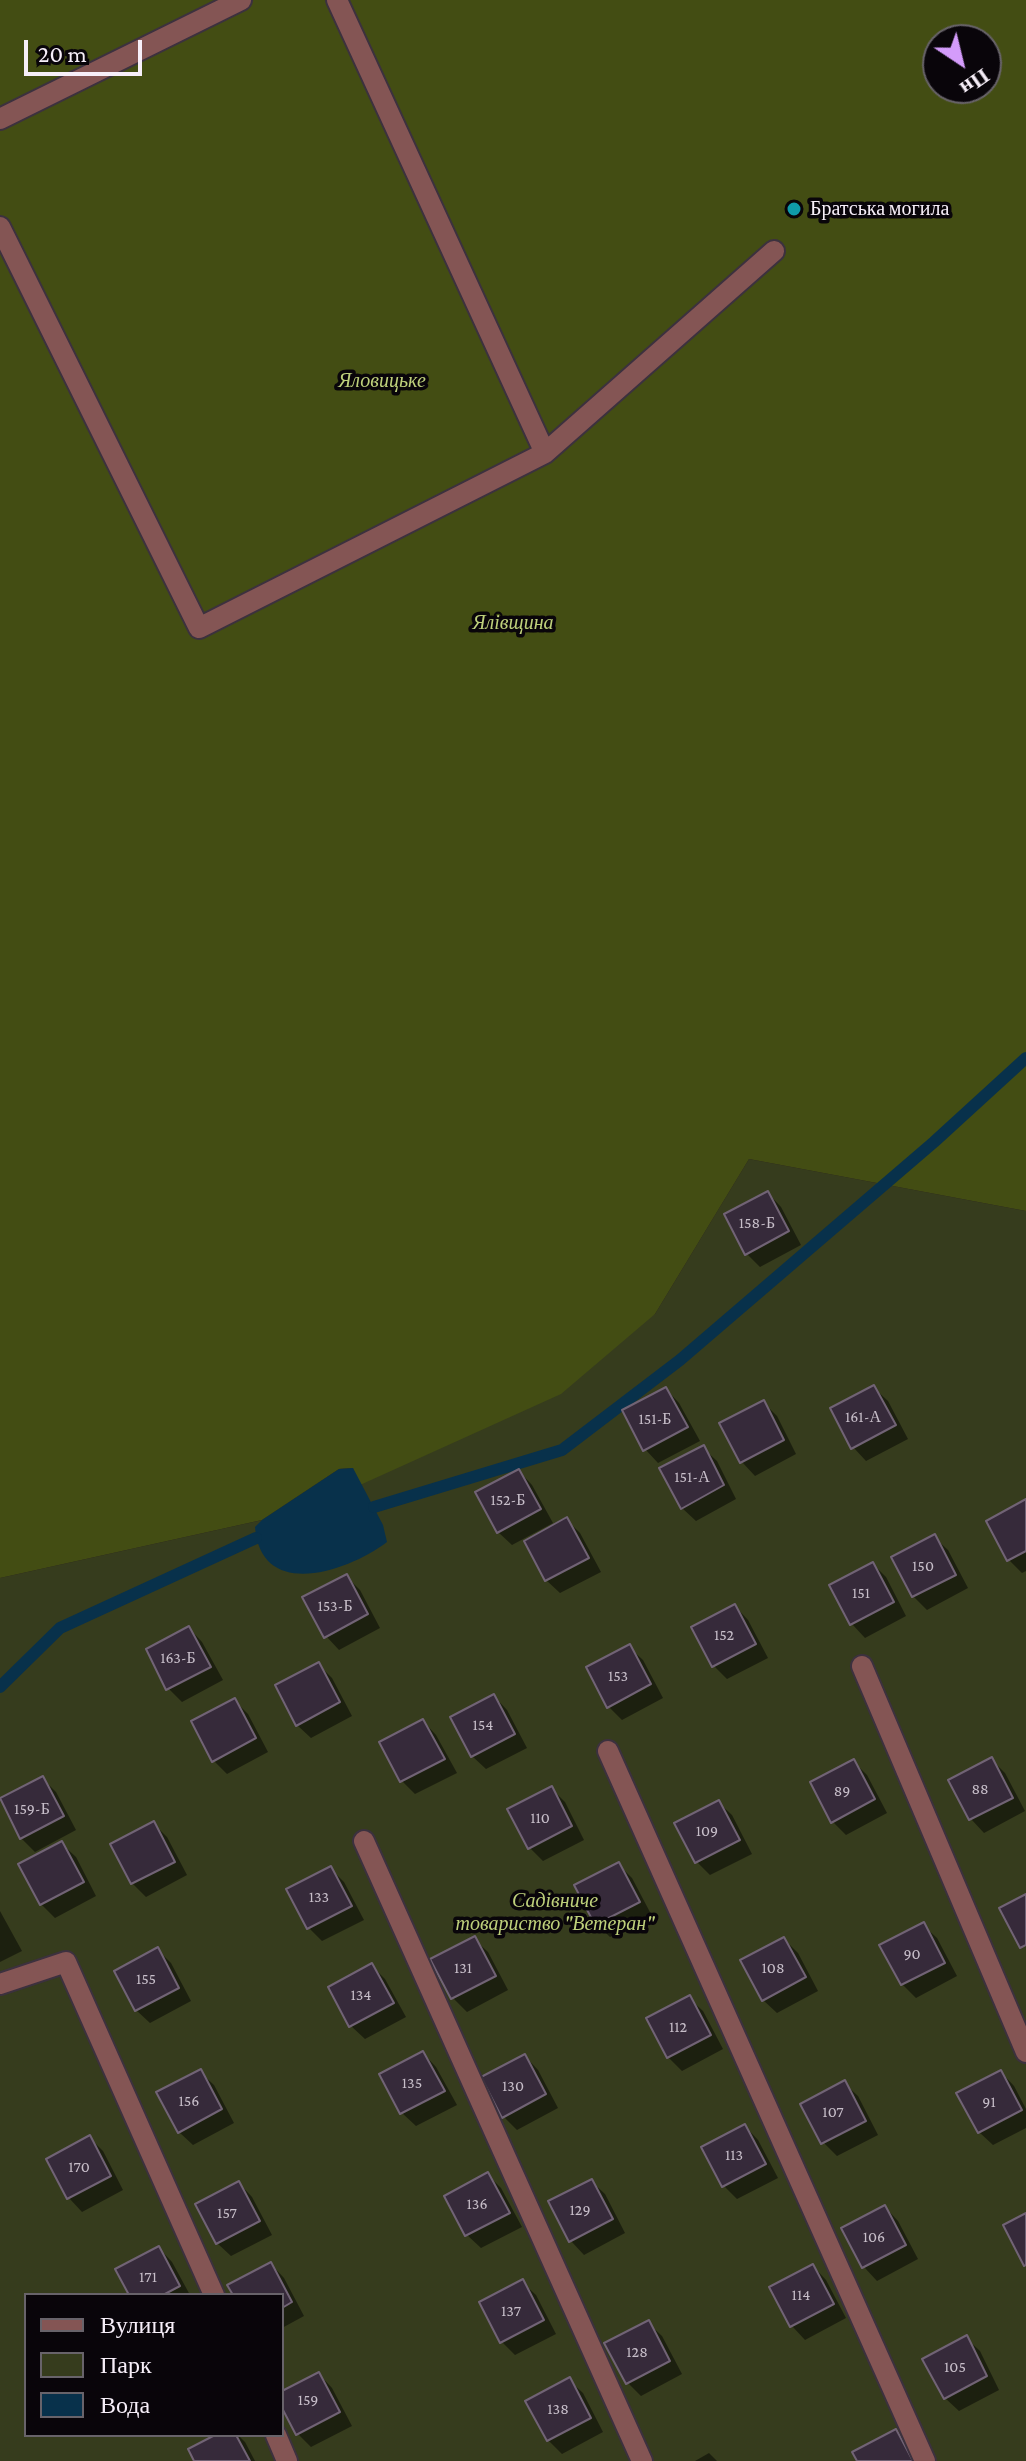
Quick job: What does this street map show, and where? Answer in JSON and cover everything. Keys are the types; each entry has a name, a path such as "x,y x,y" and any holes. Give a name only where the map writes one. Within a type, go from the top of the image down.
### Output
{"street":[{"path":"0,119 241,0"},
{"path":"337,0 545,453"},
{"path":"0,227 199,628 545,453 774,251"},
{"path":"862,1666 1026,2052"},
{"path":"608,1751 925,2461"},
{"path":"364,1841 642,2461"},
{"path":"0,1984 66,1962 213,2293"},
{"path":"277,2437 287,2461"}],"green space":[{"name":"Ялівщина","path":"0,0 1026,0 1026,1211 749,1159 655,1314 561,1394 360,1485 353,1468 339,1469 262,1520 0,1578"},
{"name":"Садівниче товариство \"Ветеран\"","path":"749,1159 1026,1211 1026,2461 0,2461 0,1578 262,1520 339,1469 353,1468 655,1314"}],"water":[{"path":"353,1468 383,1525 387,1542 371,1553 330,1570 309,1574 289,1572 273,1565 261,1550 255,1527 339,1469"}],"building":[{"path":"768,1191 789,1231 745,1255 724,1214"},
{"path":"874,1385 896,1425 851,1449 830,1408"},
{"path":"666,1387 688,1427 643,1451 622,1410"},
{"path":"764,1400 784,1440 740,1463 719,1423"},
{"path":"704,1445 724,1485 681,1509 659,1468"},
{"path":"519,1469 541,1509 497,1533 475,1492"},
{"path":"1026,1499 1026,1551 1007,1561 986,1521"},
{"path":"567,1517 589,1558 545,1581 524,1541"},
{"path":"935,1534 956,1575 912,1597 891,1557"},
{"path":"873,1562 894,1602 850,1625 829,1585"},
{"path":"347,1574 368,1614 324,1638 302,1597"},
{"path":"735,1604 756,1644 712,1667 691,1627"},
{"path":"189,1626 211,1667 166,1690 146,1649"},
{"path":"630,1644 651,1684 607,1708 586,1667"},
{"path":"319,1662 340,1702 296,1726 275,1685"},
{"path":"494,1694 515,1734 471,1757 450,1717"},
{"path":"235,1698 256,1738 212,1762 191,1721"},
{"path":"423,1719 445,1759 400,1782 379,1742"},
{"path":"992,1757 1013,1798 969,1820 948,1780"},
{"path":"854,1759 875,1799 831,1823 810,1782"},
{"path":"43,1776 64,1816 20,1839 0,1798"},
{"path":"552,1786 572,1826 528,1849 507,1809"},
{"path":"719,1800 740,1840 695,1863 674,1823"},
{"path":"154,1821 175,1862 131,1884 110,1844"},
{"path":"62,1841 84,1882 40,1905 18,1864"},
{"path":"619,1862 640,1902 595,1925 574,1885"},
{"path":"331,1866 352,1906 307,1929 286,1889"},
{"path":"1026,1894 1026,1945 1020,1948 999,1908"},
{"path":"924,1922 945,1963 901,1985 879,1945"},
{"path":"475,1936 496,1976 451,1999 430,1959"},
{"path":"784,1937 806,1977 762,2001 740,1960"},
{"path":"158,1947 179,1988 135,2011 114,1971"},
{"path":"372,1963 394,2003 349,2027 328,1987"},
{"path":"690,1995 711,2035 667,2058 646,2018"},
{"path":"423,2051 445,2091 400,2114 379,2074"},
{"path":"525,2054 546,2094 502,2118 481,2077"},
{"path":"201,2069 222,2109 178,2133 156,2092"},
{"path":"1001,2070 1022,2110 978,2133 956,2093"},
{"path":"845,2080 866,2121 821,2144 800,2104"},
{"path":"745,2124 766,2164 722,2187 701,2147"},
{"path":"90,2135 111,2176 67,2199 46,2159"},
{"path":"488,2172 510,2213 465,2236 444,2196"},
{"path":"592,2179 613,2219 569,2242 548,2201"},
{"path":"239,2181 260,2221 216,2244 195,2204"},
{"path":"885,2205 906,2245 862,2268 841,2228"},
{"path":"1026,2213 1026,2265 1024,2266 1003,2225"},
{"path":"159,2246 180,2286 167,2293 128,2293 115,2269"},
{"path":"271,2262 292,2302 284,2307 284,2293 232,2293 227,2285"},
{"path":"813,2264 834,2304 790,2327 769,2287"},
{"path":"523,2279 544,2320 500,2343 479,2302"},
{"path":"649,2320 670,2361 626,2384 604,2343"},
{"path":"967,2335 987,2376 944,2399 922,2359"},
{"path":"319,2372 340,2412 296,2435 284,2412 284,2390"},
{"path":"570,2377 591,2418 547,2441 525,2401"},
{"path":"896,2429 913,2461 857,2461 852,2452"},
{"path":"211,2437 237,2437 250,2461 194,2461 188,2449"}],"waterway":[{"path":"374,1507 562,1450 680,1360 934,1142 1026,1058"},
{"path":"0,1687 60,1628 256,1538"}],"place":[{"name":"Братська могила","path":"794,209"}],"park label":[{"name":"Яловицьке","path":"382,381"}]}
